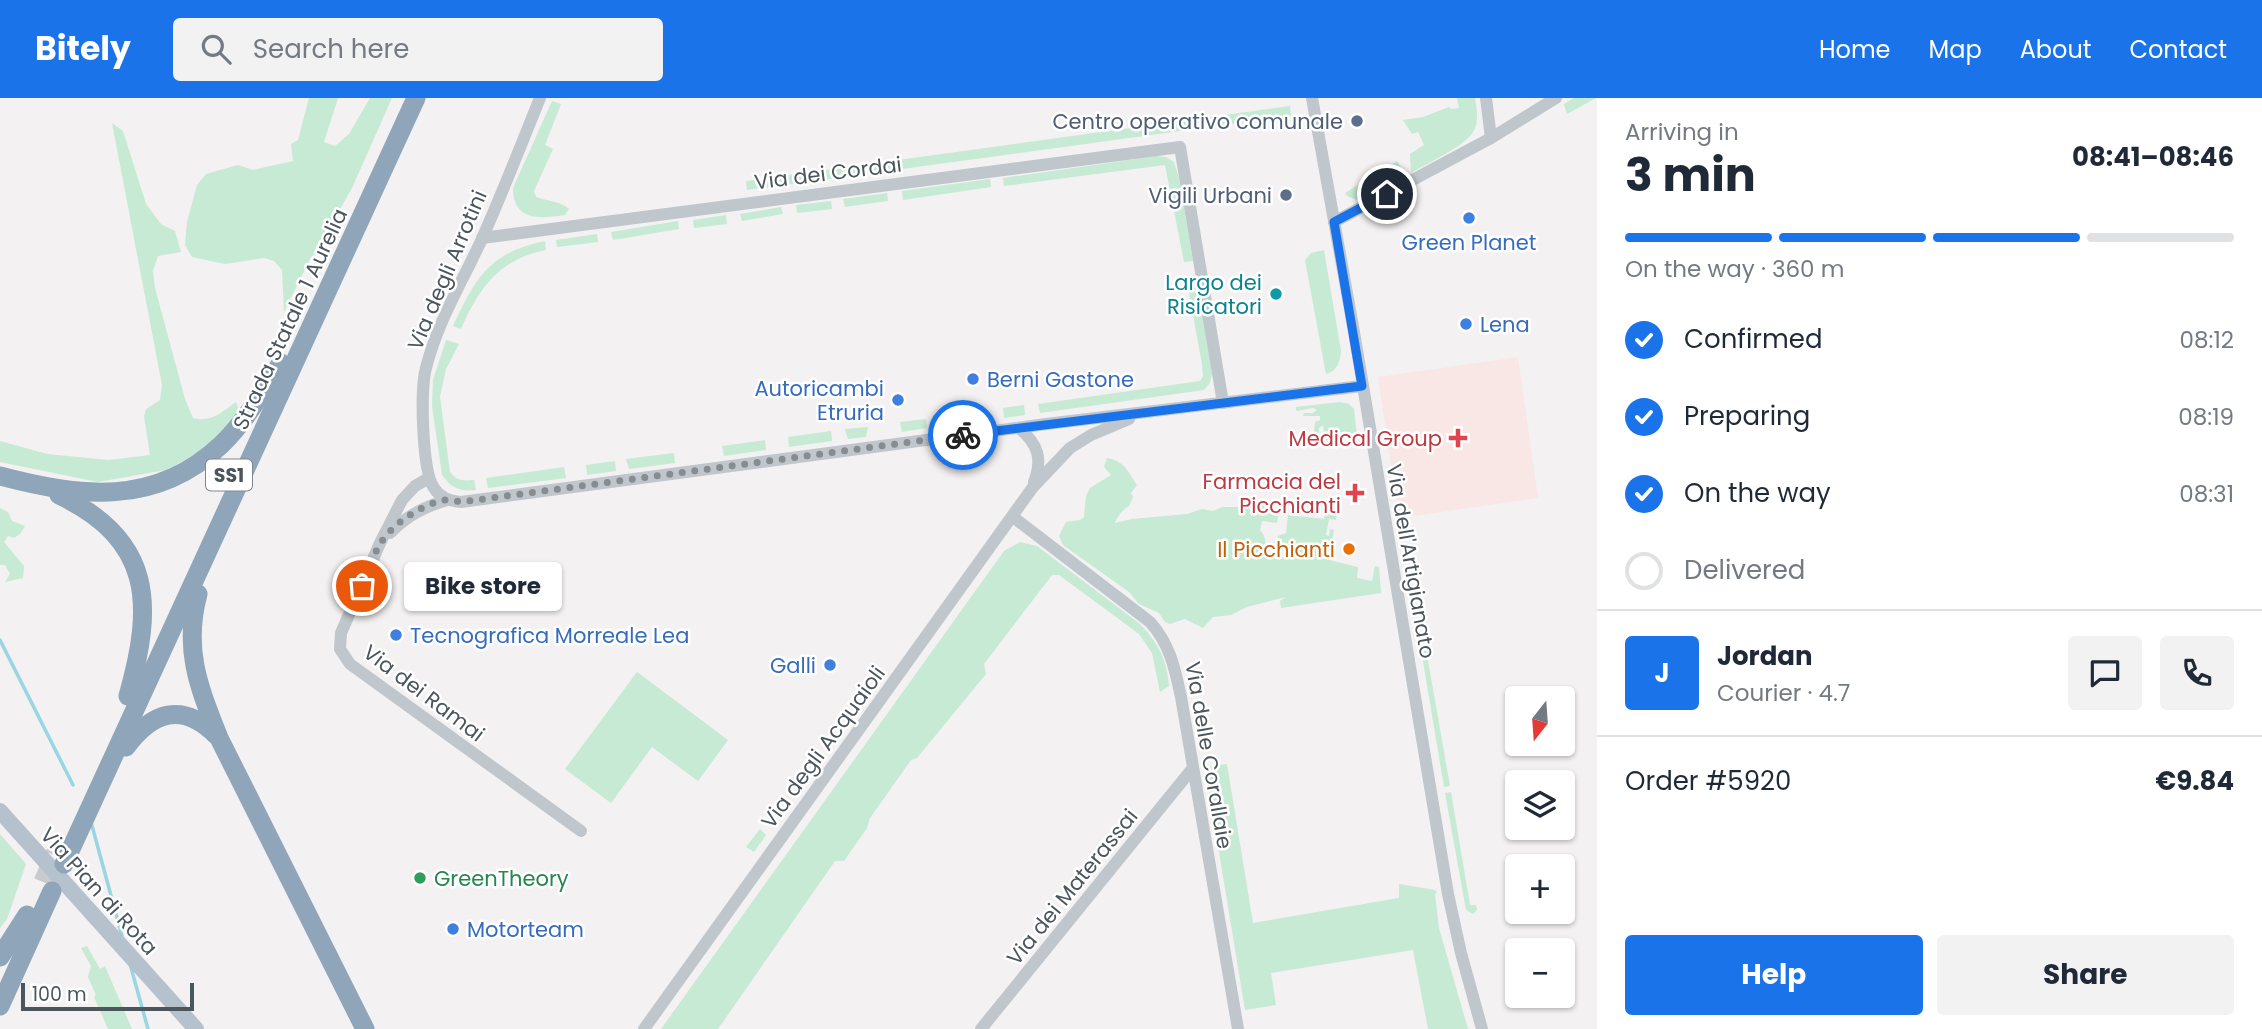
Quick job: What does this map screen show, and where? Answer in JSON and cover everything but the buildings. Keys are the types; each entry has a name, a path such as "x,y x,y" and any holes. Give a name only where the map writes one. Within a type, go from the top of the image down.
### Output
{"highway":[{"name":"Strada Statale 1 Aurelia","path":"403,98 128,696 60,858 98,792 416,98"},
{"path":"0,476 38,486 78,492 110,493 145,487 180,474 209,455 229,436 281,363"},
{"path":"38,486 98,517 116,536 133,562 144,611 140,650 128,696"},
{"path":"222,522 198,594 191,636 192,660 198,685 219,738 365,1029"},
{"path":"98,792 133,738 145,725 159,717 174,714 189,716 201,721 219,738"},
{"path":"0,957 48,886 0,1006"},
{"path":"0,975 27,915"}],"main road":[{"name":"Via Pian di Rota","path":"0,811 195,1029"}],"street":[{"name":"Via degli Arrotini","path":"429,478 421,404 425,370 446,314 482,238 540,98"},
{"name":"Via dell'Artigianato","path":"1312,98 1448,894 1482,1029"},
{"path":"1486,98 1491,138"},
{"path":"1334,222 1491,138 1556,98"},
{"name":"Via dei Cordai","path":"482,238 1180,147 1223,403"},
{"path":"429,478 438,493 447,500 461,502 1019,428 1362,386"},
{"name":"Via degli Acquaioli","path":"644,1029 1033,487 1070,448 1091,435 1144,413"},
{"name":"Via degli Acquaioli","path":"1019,428 1036,447 1039,469 1033,487"},
{"name":"Via dei Ramai","path":"429,478 408,492 380,543 341,633 340,649 349,664 581,831"},
{"name":"Via dei Ramai","path":"380,543 405,518 418,510 447,500"},
{"name":"Via delle Corallaie","path":"1013,517 1150,622 1161,634 1173,661 1238,1029"},
{"name":"Via dei Materassai","path":"981,1029 1192,769"}],"shaded area":[{"name":"Medical Group","path":"1518,357 1538,498 1399,518 1378,377"}],"green space":[{"path":"309,98 338,98 324,142 335,146 349,134 370,98 392,98 352,188 311,257 284,312 282,270 274,261 264,258 225,264 192,257 185,245 187,222 197,185 206,174 238,165 253,170 293,161 291,144 298,140"},
{"path":"1457,98 1475,98 1477,120 1473,132 1454,149 1411,173 1410,154 1424,145 1418,132 1412,134 1403,120 1423,117 1449,107 1459,108"},
{"path":"1574,98 1596,98 1567,114 1564,104"},
{"path":"552,101 561,104 545,145 553,149 534,191 536,197 569,209 565,215 537,217 517,207 513,188"},
{"path":"1290,106 1291,116 747,190 746,181"},
{"path":"112,123 123,131 146,204 161,224 175,231 181,252 158,256 153,271 155,288 185,399 193,418 211,418 236,402 240,413 205,449 166,470 98,482 0,462 0,441 47,454 109,460 150,455 144,416 146,409 160,400 162,385"},
{"path":"1157,156 1174,162 1193,261 1184,262 1165,165 1004,186 1003,178"},
{"path":"1397,161 1406,175 1360,201 1345,193"},
{"path":"990,179 991,187 903,200 902,191"},
{"path":"887,193 888,201 845,207 843,199"},
{"path":"831,201 832,209 797,213 796,205"},
{"path":"781,207 783,214 742,221 740,214"},
{"path":"726,215 727,224 694,228 693,220"},
{"path":"678,221 679,229 613,240 611,232"},
{"path":"597,234 598,242 557,247 556,240"},
{"path":"545,241 546,250 515,260 503,268 483,288 461,329 453,326 477,281 497,260 510,252"},
{"path":"1324,250 1341,351 1337,366 1326,374 1305,260 1311,253"},
{"path":"1197,275 1212,374 1210,383 1204,390 1040,413 1038,404 1200,381 1203,376 1202,364 1186,276"},
{"path":"446,340 459,344 446,369 440,397 450,472 460,480 474,480 476,490 456,488 442,475 432,406 433,380"},
{"path":"1340,402 1349,404 1354,409 1357,436 1354,437 1350,432 1335,432 1338,447 1325,439 1323,425 1319,428 1319,436 1314,434 1315,422 1320,420 1320,416 1303,416 1304,413 1317,410 1313,408 1297,411 1296,407"},
{"path":"1024,405 1025,415 1004,418 1003,408"},
{"path":"926,419 927,428 902,432 900,422"},
{"path":"868,427 866,437 848,439 845,429"},
{"path":"831,431 832,441 789,447 788,437"},
{"path":"765,440 766,450 724,456 722,446"},
{"path":"674,453 675,463 629,469 626,459"},
{"path":"1107,458 1122,465 1137,485 1131,493 1133,497 1129,506 1120,513 1115,523 1187,514 1202,509 1213,511 1222,507 1251,507 1260,501 1265,502 1278,517 1277,523 1262,521 1260,530 1264,535 1263,552 1270,558 1283,558 1284,551 1277,546 1278,536 1286,533 1288,515 1324,519 1326,509 1337,512 1336,520 1329,519 1326,535 1329,536 1330,529 1334,530 1329,560 1358,567 1357,578 1372,581 1375,566 1379,567 1381,593 1281,608 1280,601 1286,597 1247,607 1231,615 1213,617 1203,628 1185,619 1170,624 1165,622 1159,613 1139,604 1129,592 1063,545 1059,536 1066,522 1084,517 1086,496 1090,488 1111,475 1104,467"},
{"path":"615,461 616,471 587,475 586,465"},
{"path":"564,467 566,478 488,488 486,478"},
{"path":"0,508 8,512 12,521 25,526 20,534 14,538 8,536 4,542 24,566 23,578 5,582 10,574 5,565 0,565"},
{"path":"1020,542 1037,546 1140,624 1161,653 1169,686 1160,692 1152,653 1139,634 1059,575 1052,575 984,664 986,674 917,758 911,760 870,818 867,828 844,861 835,861 718,1029 661,1029 1004,551"},
{"path":"1428,648 1433,654 1427,655 1450,786 1444,787 1421,649"},
{"path":"637,672 728,740 698,781 652,747 611,803 565,769"},
{"path":"1227,764 1253,923 1399,898 1399,884 1435,890 1439,928 1468,1029 1428,1029 1413,950 1271,973 1276,1005 1245,1010 1205,767"},
{"path":"1451,792 1470,905 1476,905 1477,910 1473,914 1466,910 1445,793"},
{"path":"760,829 766,835 754,852 746,847"},
{"path":"0,834 26,864 7,919 0,928"},
{"path":"87,946 100,969 105,966 132,1029 108,1029 88,977 91,966 81,948"}],"waterway":[{"path":"0,640 73,785"},
{"path":"91,822 122,936"},
{"path":"130,964 148,1029"}],"tunnel":[{"path":"43,882 56,852"}],"way so far":[{"path":"362,586 380,543 405,518 418,510 447,500 461,502 963,435"}],"place":[{"name":"Centro operativo comunale","path":"1357,121"},
{"name":"Vigili Urbani","path":"1286,195"},
{"name":"Green Planet","path":"1469,218"},
{"name":"Largo dei Risicatori","path":"1276,294"},
{"name":"Lena","path":"1466,324"},
{"name":"Berni Gastone","path":"973,379"},
{"name":"Autoricambi Etruria","path":"898,400"},
{"name":"Medical Group","path":"1458,438"},
{"name":"Farmacia del Picchianti","path":"1355,493"},
{"name":"Il Picchianti","path":"1349,549"},
{"name":"Bike store","path":"362,586"},
{"name":"Tecnografica Morreale Lea","path":"396,635"},
{"name":"Galli","path":"830,665"},
{"name":"GreenTheory","path":"420,878"},
{"name":"Motorteam","path":"453,929"}],"route":[{"path":"963,435 1362,386 1334,222 1387,194"}]}
